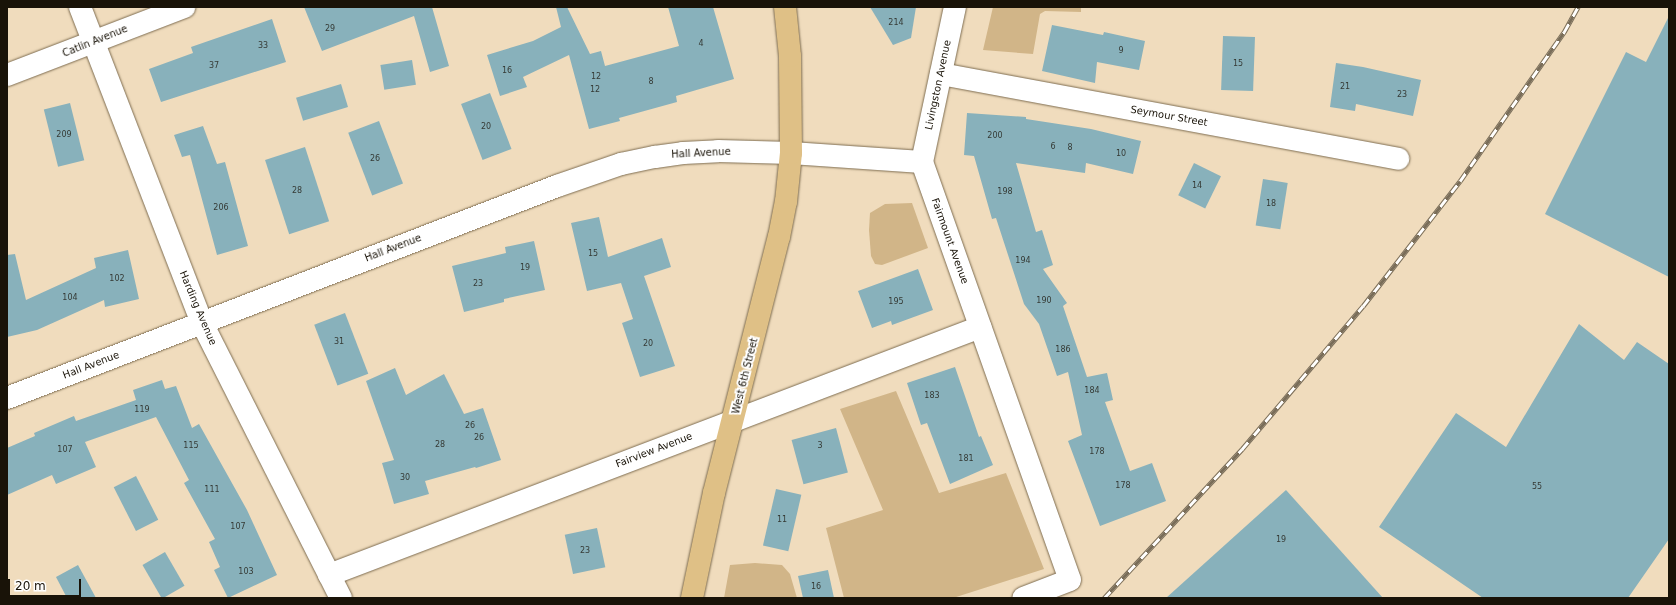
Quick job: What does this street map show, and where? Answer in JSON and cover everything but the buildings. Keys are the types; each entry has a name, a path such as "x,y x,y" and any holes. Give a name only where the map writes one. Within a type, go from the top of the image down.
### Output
{"main road":[{"path":"784,7 790,56 791,152"},
{"name":"West 6th Street","path":"692,598 714,493 779,238 786,202 791,152"}],"street":[{"name":"Harding Avenue","path":"80,7 202,323 341,598"},
{"name":"Catlin Avenue","path":"7,75 184,7"},
{"name":"Livingston Avenue","path":"922,162 955,7"},
{"name":"Seymour Street","path":"941,74 1398,159"},
{"name":"Hall Avenue","path":"7,398 557,186 621,164 654,157 701,152 791,152"},
{"path":"791,152 922,162"},
{"name":"Fairmount Avenue","path":"922,162 1070,580 1023,598"},
{"name":"Fairview Avenue","path":"329,575 734,419 980,327"}],"shaded area":[{"path":"993,7 1081,7 1081,12 1045,11 1040,14 1033,54 983,50"},
{"path":"912,203 928,248 882,265 875,264 871,256 869,230 870,213 885,204"},
{"path":"896,391 939,493 1006,473 1044,569 953,598 844,598 826,528 883,510 840,409"},
{"path":"755,563 782,565 790,574 797,598 724,598 730,565"}],"railway":[{"path":"1104,598 1242,449 1363,306 1460,181 1564,32 1578,7"}]}
